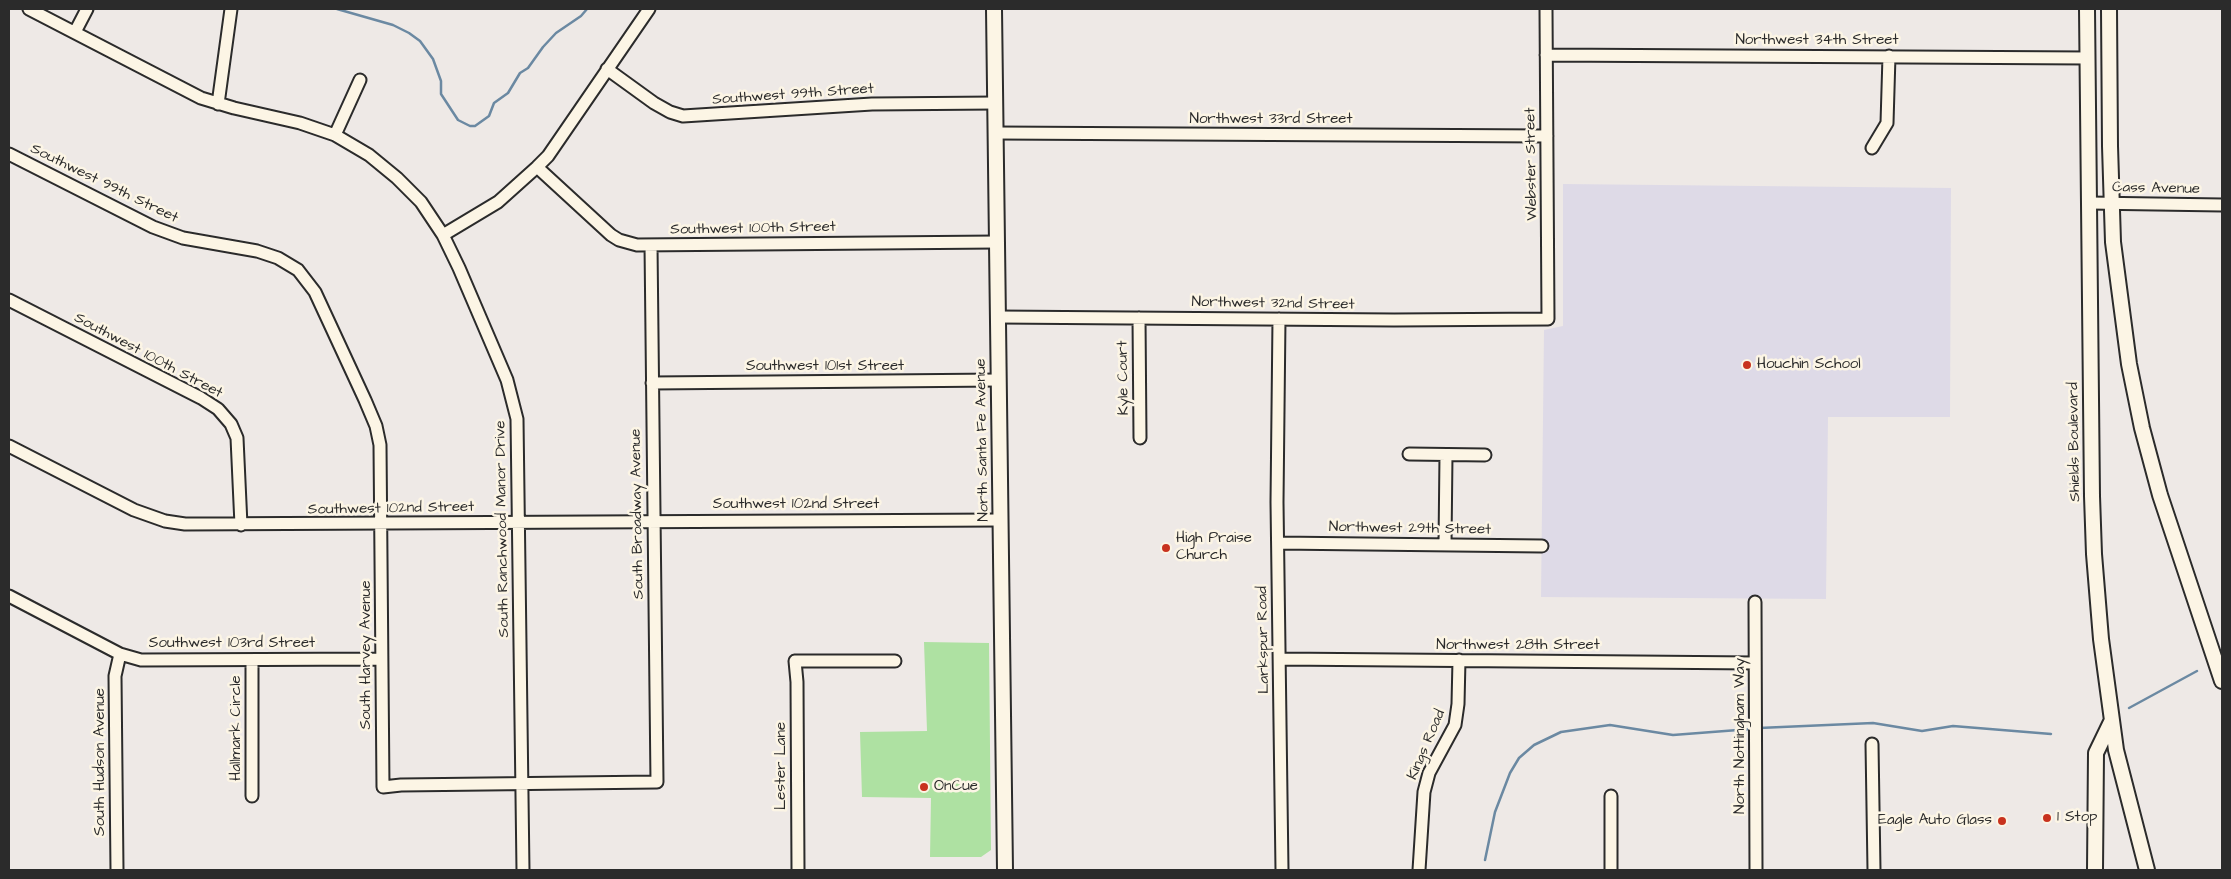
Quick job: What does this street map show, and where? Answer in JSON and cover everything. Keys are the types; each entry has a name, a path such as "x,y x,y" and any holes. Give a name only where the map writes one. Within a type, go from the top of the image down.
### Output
{"main road":[{"name":"North Santa Fe Avenue","path":"994,9 1005,870"},
{"name":"Shields Boulevard","path":"2087,9 2092,496 2100,639 2111,722 2125,790 2147,870"},
{"path":"2109,9 2111,202 2121,314 2142,428 2163,504 2222,681"},
{"path":"2095,870 2096,753 2111,722"}],"street":[{"name":"South Ranchwood Manor Drive","path":"29,9 170,84 218,104 300,123 335,135 369,155 397,178 421,202 443,235 459,268 510,391 518,437 523,870"},
{"path":"75,32 87,9"},
{"path":"218,104 231,9"},
{"path":"443,235 498,202 538,167 548,156 649,9"},
{"name":"Webster Street","path":"1546,9 1548,319"},
{"name":"Northwest 34th Street","path":"1546,55 2088,58"},
{"path":"1872,148 1887,123 1889,56"},
{"name":"Southwest 99th Street","path":"607,69 654,103 670,112 684,116 872,104 996,103"},
{"path":"335,135 360,80"},
{"name":"Northwest 33rd Street","path":"996,133 1547,136"},
{"name":"Southwest 99th Street","path":"9,154 154,228 183,238 268,254 289,265 304,276 327,315 376,426 380,445 381,523"},
{"name":"Southwest 100th Street","path":"538,167 611,235 628,243 652,245 997,242"},
{"name":"Cass Avenue","path":"2089,202 2222,205"},
{"name":"South Broadway Avenue","path":"522,784 657,782 652,245"},
{"name":"Southwest 100th Street","path":"9,300 201,398 218,409 231,424 237,438 241,525"},
{"name":"Northwest 32nd Street","path":"998,317 1548,319"},
{"name":"Kyle Court","path":"1139,318 1140,438"},
{"name":"Larkspur Road","path":"1279,319 1278,543 1282,870"},
{"name":"Southwest 101st Street","path":"652,383 999,380"},
{"name":"Southwest 102nd Street","path":"9,446 145,514 185,524 1000,520"},
{"path":"1409,454 1485,455"},
{"path":"1446,455 1446,544"},
{"name":"South Harvey Avenue","path":"381,523 383,786 401,784 522,784"},
{"name":"Northwest 29th Street","path":"1278,543 1542,546"},
{"name":"Southwest 103rd Street","path":"9,596 120,654 148,660 381,659"},
{"name":"North Nottingham Way","path":"1755,602 1756,870"},
{"name":"South Hudson Avenue","path":"117,870 115,676 120,654"},
{"name":"Northwest 28th Street","path":"1280,659 1755,663"},
{"name":"Hallmark Circle","path":"252,660 252,796"},
{"name":"Kings Road","path":"1419,870 1424,792 1429,773 1455,725 1458,704 1459,660"},
{"name":"Lester Lane","path":"798,870 797,682 795,661 895,661"},
{"path":"1872,744 1874,870"},
{"path":"1611,796 1611,870"}],"shaded area":[{"name":"Houchin School","path":"1563,184 1951,188 1950,417 1828,417 1826,599 1541,597 1544,330 1563,326"}],"green space":[{"path":"924,642 989,643 991,850 981,857 930,857 931,798 862,797 860,732 927,731"}],"waterway":[{"path":"337,9 393,25 420,41 433,59 441,81 441,94 458,120 470,126 475,126 489,116 494,103 508,93 520,73 528,68 543,47 556,33 581,16 587,9"},
{"path":"2129,708 2197,671"},
{"path":"1759,728 1873,723 1922,731 1953,726 2051,734"},
{"path":"1485,860 1495,812 1510,773 1519,758 1534,745 1561,732 1610,725 1673,735 1751,729"}],"place":[{"name":"Houchin School","path":"1747,365"},
{"name":"High Praise Church","path":"1166,548"},
{"name":"OnCue","path":"924,787"},
{"name":"1 Stop","path":"2047,818"},
{"name":"Eagle Auto Glass","path":"2002,821"}]}
